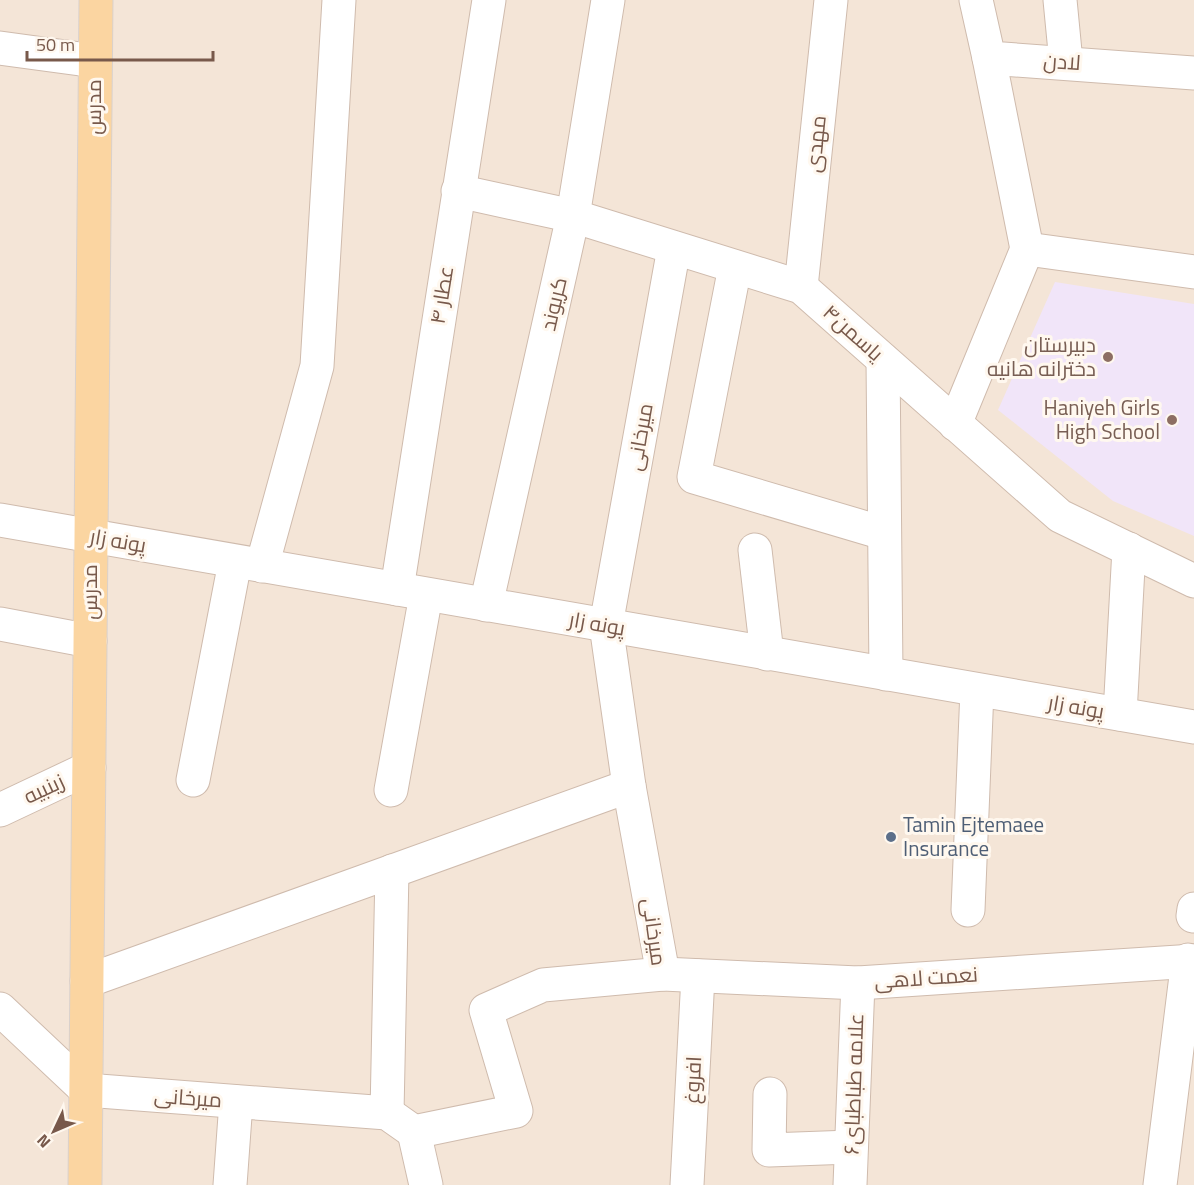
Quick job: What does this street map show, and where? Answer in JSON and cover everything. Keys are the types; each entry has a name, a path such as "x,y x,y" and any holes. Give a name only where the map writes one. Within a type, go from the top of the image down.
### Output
{"main road":[{"name":"مدرس","path":"85,1185 96,0"}],"street":[{"path":"193,780 248,564 316,366 339,0"},
{"name":"عطار ۴","path":"391,790 411,592 458,191 489,0"},
{"name":"کریوند","path":"486,605 573,216 608,0"},
{"name":"مهدی","path":"801,287 831,0"},
{"path":"956,424 1027,249 976,0"},
{"path":"1060,0 1066,62"},
{"path":"0,48 95,61"},
{"name":"لادن","path":"989,58 1194,73"},
{"name":"یاسمن۴","path":"458,191 573,216 801,287 1060,516 1194,581"},
{"name":"میرخانی","path":"414,1132 516,1111 486,1010 543,985 663,974 629,786 606,625 674,248"},
{"path":"1027,249 1194,272"},
{"path":"735,267 694,477 883,533"},
{"path":"883,360 886,674"},
{"name":"پونه زار","path":"0,520 1194,728"},
{"path":"1120,714 1129,549"},
{"path":"755,550 767,654"},
{"path":"0,624 90,641"},
{"path":"968,910 978,690"},
{"name":"زینبیه","path":"0,810 89,768"},
{"path":"87,981 629,786"},
{"path":"392,871 387,1113 414,1132 426,1185"},
{"path":"1160,1185 1182,1101 1191,960"},
{"name":"نعمت لاهی","path":"663,974 858,983 1191,960"},
{"name":"افروغ","path":"687,1185 698,976"},
{"name":"علامه طباطبای۶","path":"850,1185 858,983"},
{"path":"0,1009 86,1090"},
{"name":"میرخانی","path":"86,1090 387,1113"},
{"path":"770,1095 769,1150 851,1148"},
{"path":"230,1185 236,1102"}],"shaded area":[{"path":"0,0 1194,0 1194,1185 0,1185"},
{"name":"دبیرستان دخترانه هانیه","path":"1055,282 1194,304 1194,536 1113,501 998,410"}],"place":[{"name":"دبیرستان دخترانه هانیه","path":"1108,357"},
{"name":"Haniyeh Girls High School","path":"1172,420"},
{"name":"Tamin Ejtemaee Insurance","path":"891,837"}]}
